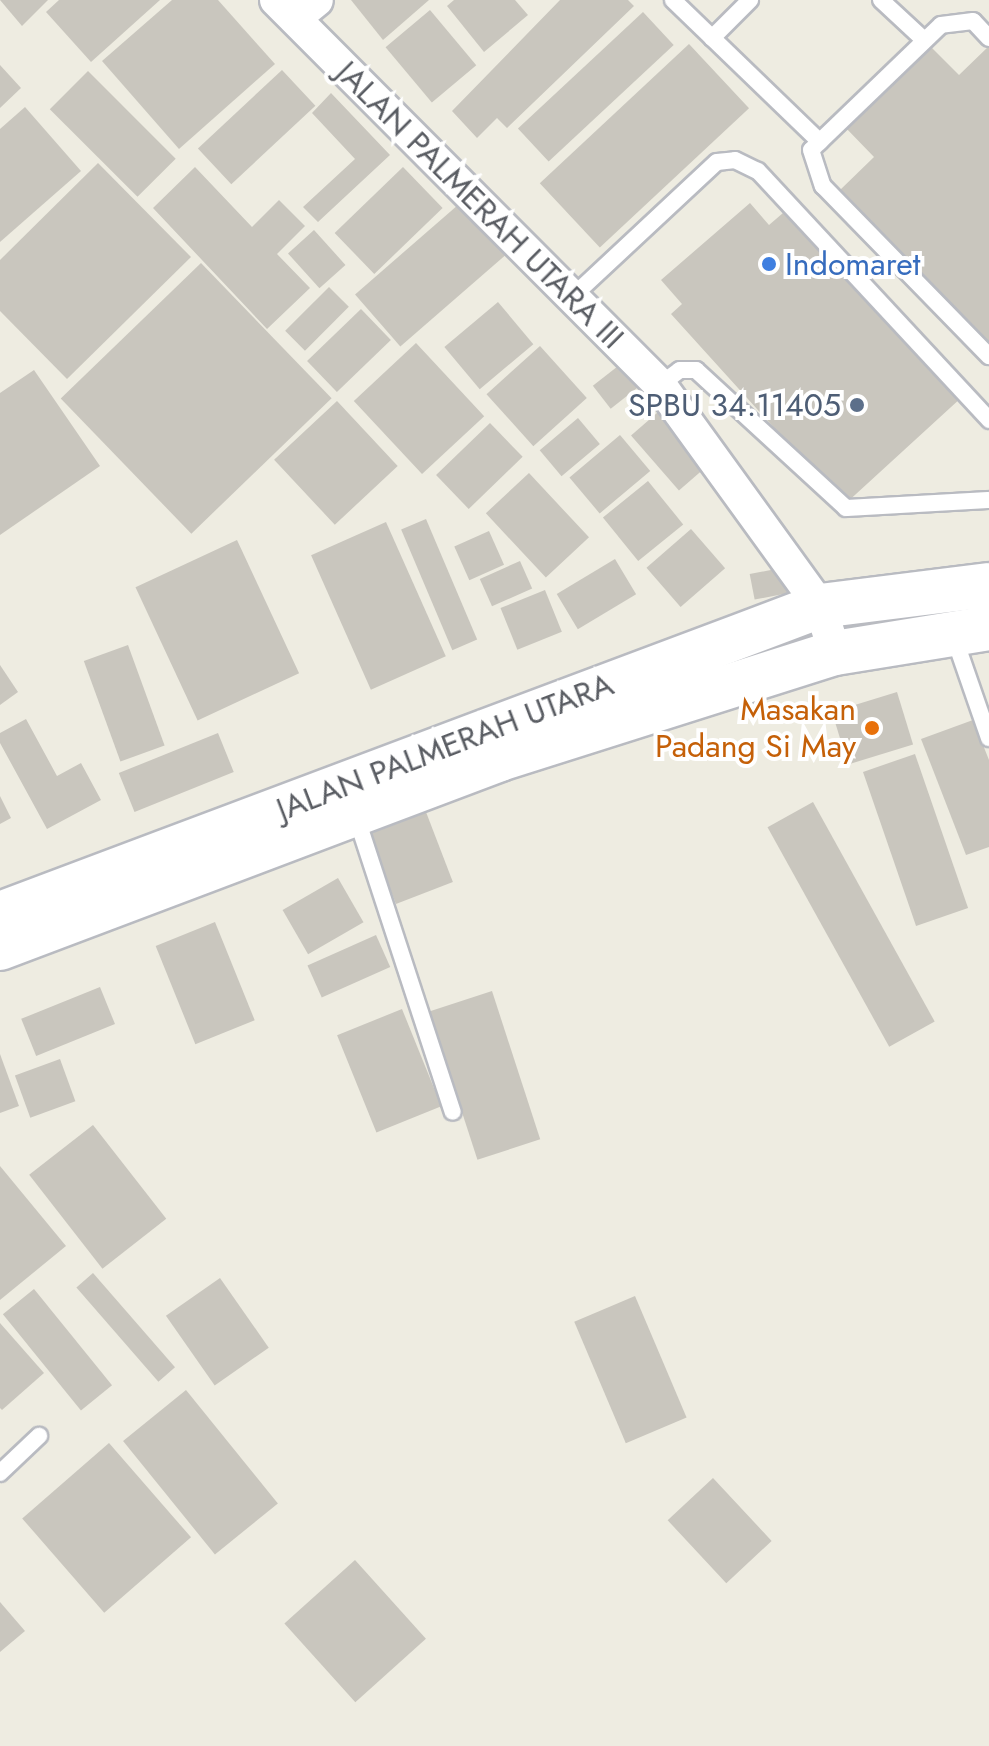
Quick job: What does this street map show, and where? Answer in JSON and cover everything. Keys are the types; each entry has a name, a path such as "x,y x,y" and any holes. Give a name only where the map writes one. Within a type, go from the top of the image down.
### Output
{"main road":[{"name":"JALAN PALMERAH UTARA","path":"0,948 365,800 820,606 989,585"},
{"name":"JALAN PALMERAH UTARA","path":"0,914 835,653 971,630"}],"street":[{"name":"JALAN PALMERAH UTARA III","path":"296,6 572,297 660,385 820,606 835,653"}],"lane":[{"path":"673,0 820,142"},
{"path":"712,38 750,0"},
{"path":"881,0 922,38"},
{"path":"989,38 973,21 941,25 922,38 811,150 823,186 989,356"},
{"path":"572,297 717,162 735,160 758,171 989,420"},
{"path":"660,385 680,370 696,370 846,508 989,500"},
{"path":"971,630 989,738"},
{"path":"365,800 453,1112"},
{"path":"0,1473 39,1436"}],"building":[{"path":"0,0 48,0 22,26"},
{"path":"59,0 160,0 91,62 46,12"},
{"path":"172,0 218,0 275,64 179,149 102,61"},
{"path":"351,0 429,0 383,40"},
{"path":"454,0 515,0 528,15 484,52 447,6"},
{"path":"560,0 628,0 634,6 507,128 497,118 477,138 452,111"},
{"path":"430,10 476,65 432,102 386,47"},
{"path":"643,12 674,45 549,162 518,129"},
{"path":"689,44 749,108 600,247 540,183"},
{"path":"928,44 959,75 989,46 989,344 839,191 874,157 844,126"},
{"path":"0,65 21,88 0,108"},
{"path":"282,70 315,106 231,184 198,148"},
{"path":"88,71 176,159 137,197 50,109"},
{"path":"331,93 390,155 318,222 303,207 355,159 312,113"},
{"path":"25,107 81,171 0,242 0,129"},
{"path":"98,163 191,257 67,379 0,311 0,260"},
{"path":"195,167 252,227 279,200 305,226 277,254 310,288 267,329 153,208"},
{"path":"403,167 443,208 374,274 335,233"},
{"path":"466,198 511,250 400,347 355,294"},
{"path":"750,203 769,225 790,207 962,397 844,505 671,314 682,304 661,280"},
{"path":"314,230 345,265 319,288 288,253"},
{"path":"201,263 332,398 191,534 61,398"},
{"path":"329,287 349,307 305,351 285,331"},
{"path":"498,302 533,344 480,389 444,347"},
{"path":"361,309 391,340 337,392 307,361"},
{"path":"416,343 484,416 422,474 354,401"},
{"path":"540,346 587,398 533,446 486,394"},
{"path":"622,363 640,386 611,409 593,386"},
{"path":"34,370 100,466 0,535 0,393"},
{"path":"337,401 398,466 335,525 274,460"},
{"path":"665,406 713,461 679,491 631,436"},
{"path":"578,418 600,444 562,476 540,450"},
{"path":"490,423 523,457 469,509 436,475"},
{"path":"620,435 650,471 600,513 569,477"},
{"path":"529,473 589,537 546,578 486,513"},
{"path":"648,481 683,525 638,561 603,518"},
{"path":"426,519 477,640 452,650 401,530"},
{"path":"386,522 446,656 371,690 311,555"},
{"path":"691,529 725,568 681,607 646,568"},
{"path":"489,531 504,565 469,580 454,546"},
{"path":"237,540 299,673 198,721 135,587"},
{"path":"615,559 636,594 578,629 557,594"},
{"path":"520,561 532,588 492,606 480,579"},
{"path":"786,567 791,593 755,600 750,574"},
{"path":"545,590 562,632 517,650 500,608"},
{"path":"128,645 165,746 120,762 84,661"},
{"path":"0,665 18,692 0,705"},
{"name":"Masakan Padang Si May","path":"897,692 913,745 848,764 832,712"},
{"path":"26,719 57,776 81,763 101,800 47,829 0,743 0,733"},
{"path":"973,720 989,760 989,847 966,855 921,739"},
{"path":"218,733 234,772 135,812 119,773"},
{"path":"915,754 968,908 916,926 863,772"},
{"path":"0,796 11,818 0,824"},
{"path":"813,802 935,1022 889,1047 768,827"},
{"path":"426,812 453,882 396,904 369,834"},
{"path":"338,878 364,922 308,954 283,910"},
{"path":"215,922 255,1020 195,1044 156,946"},
{"path":"376,935 390,967 322,997 307,966"},
{"path":"100,987 115,1024 36,1056 21,1019"},
{"path":"492,991 540,1139 477,1160 429,1011"},
{"path":"402,1009 441,1106 376,1133 337,1035"},
{"path":"0,1054 19,1106 0,1113"},
{"path":"60,1059 75,1101 30,1118 15,1075"},
{"path":"93,1125 166,1219 102,1269 29,1175"},
{"path":"0,1166 66,1246 0,1300"},
{"path":"93,1273 175,1367 158,1382 76,1287"},
{"path":"220,1278 269,1348 215,1385 166,1316"},
{"path":"34,1289 112,1385 81,1411 3,1314"},
{"path":"635,1296 687,1418 626,1443 574,1322"},
{"path":"0,1323 44,1373 2,1410 0,1408"},
{"path":"186,1390 278,1503 215,1554 123,1441"},
{"path":"109,1443 191,1537 104,1613 22,1518"},
{"path":"713,1478 772,1541 726,1583 668,1520"},
{"path":"355,1560 426,1639 355,1702 284,1624"},
{"path":"0,1602 25,1631 0,1652"}],"place":[{"name":"Indomaret","path":"769,264"},
{"name":"SPBU 34.11405","path":"857,405"},
{"name":"Masakan Padang Si May","path":"872,728"}]}
